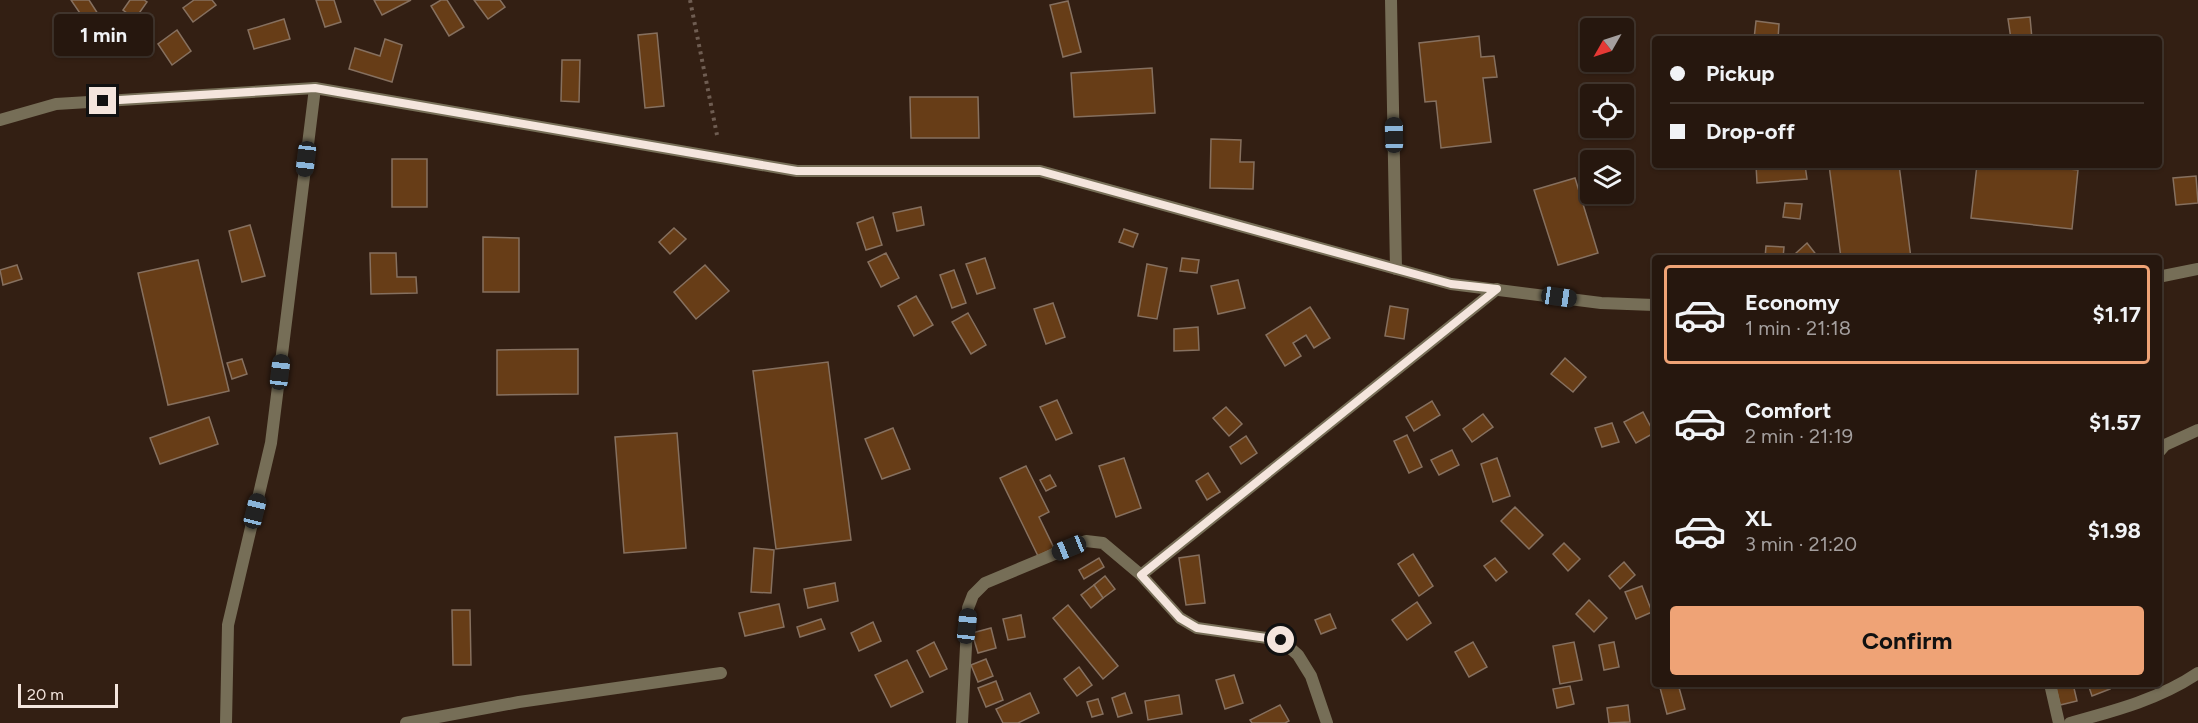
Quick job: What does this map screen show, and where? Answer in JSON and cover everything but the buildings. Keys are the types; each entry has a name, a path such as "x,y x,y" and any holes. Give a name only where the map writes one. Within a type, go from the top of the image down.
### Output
{"street":[{"path":"1391,0 1396,269"},
{"path":"226,723 228,625 272,443 315,88"},
{"path":"0,120 56,104 315,88 797,171 1040,171 1451,284 1600,303 1652,305"},
{"path":"2162,276 2198,269"},
{"path":"1141,575 1497,289"},
{"path":"2162,449 2198,430"},
{"path":"962,723 968,608 973,595 985,583 1086,541 1103,543 1141,575 1180,618 1197,628 1281,640 1298,655 1311,676 1327,723"},
{"path":"406,723 519,702 721,673"},
{"path":"2070,723 2131,706 2184,683 2198,673"},
{"path":"2051,687 2059,723"}],"path":[{"path":"690,0 722,159"}],"route":[{"path":"103,101 315,88 797,171 1040,171 1451,284 1497,289 1141,575 1180,618 1197,628 1212,632 1281,640"}]}
